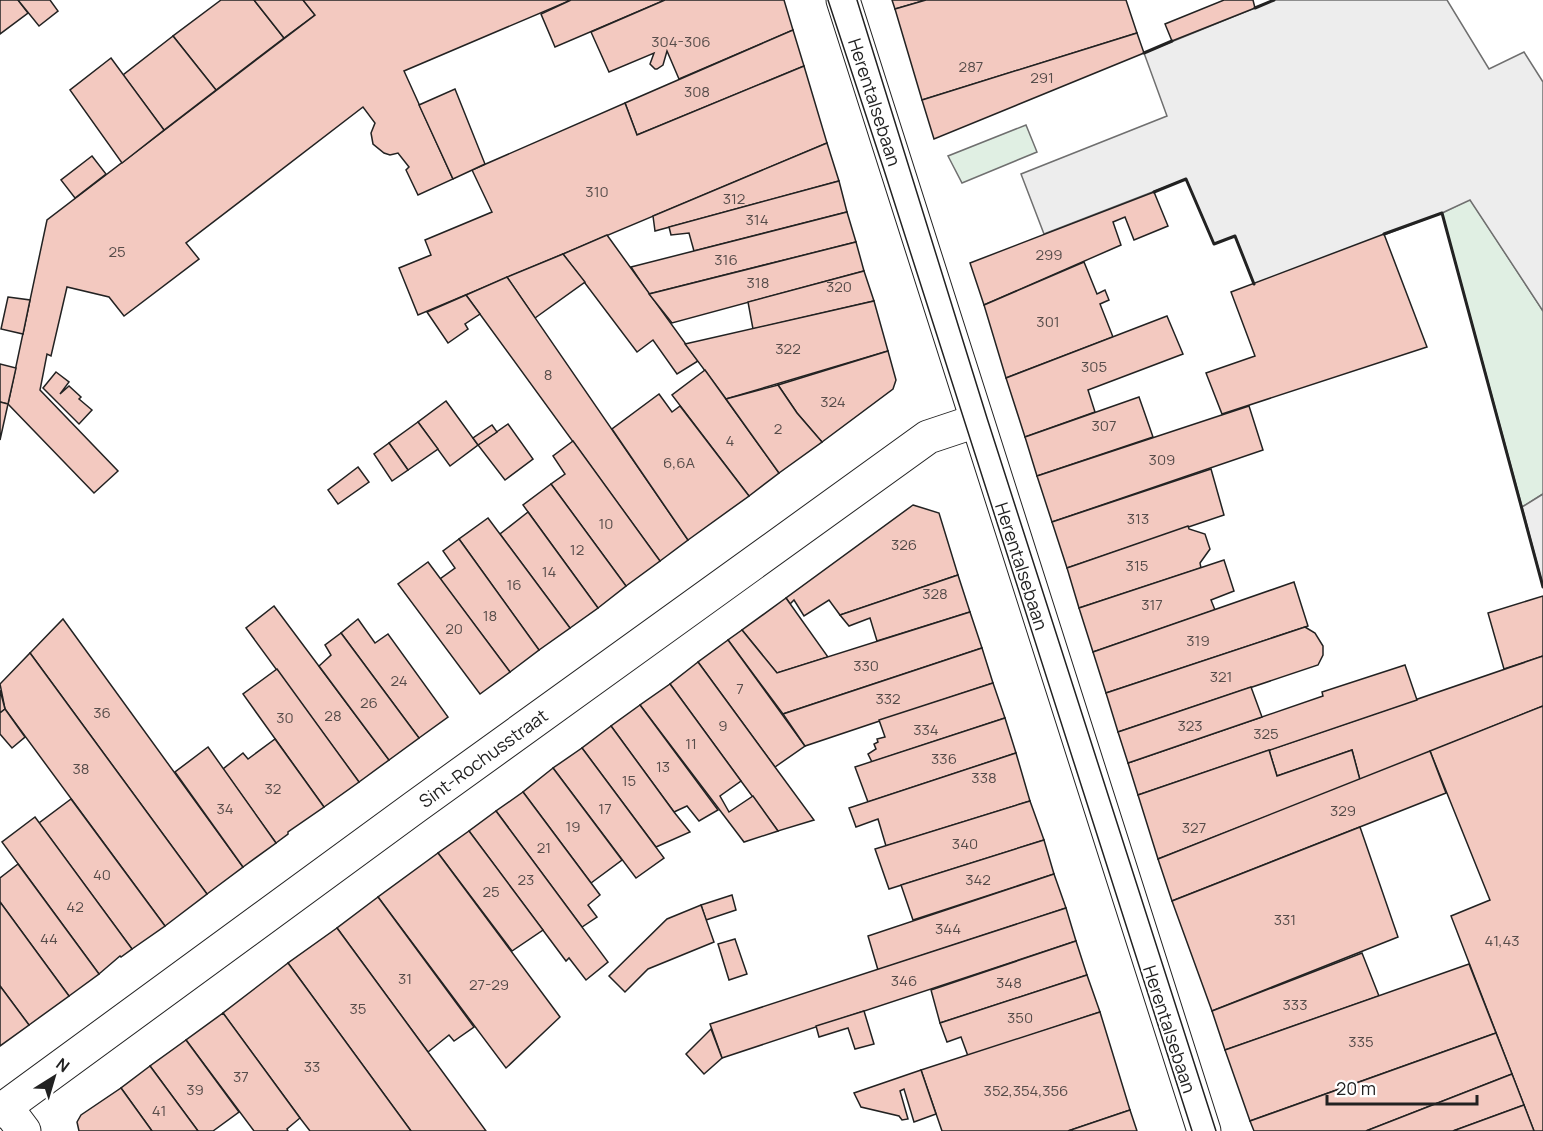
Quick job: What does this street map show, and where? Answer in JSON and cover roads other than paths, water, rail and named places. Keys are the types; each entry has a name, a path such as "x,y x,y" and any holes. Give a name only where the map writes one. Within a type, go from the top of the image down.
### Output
{"street":[{"name":"Herentalsebaan","path":"843,0 1204,1131"},
{"name":"Sint-Rochusstraat","path":"10,1116 415,807 928,437 976,422"}],"tram line":[{"path":"828,0 1192,1131"},
{"path":"857,0 987,418 1216,1131"}]}
